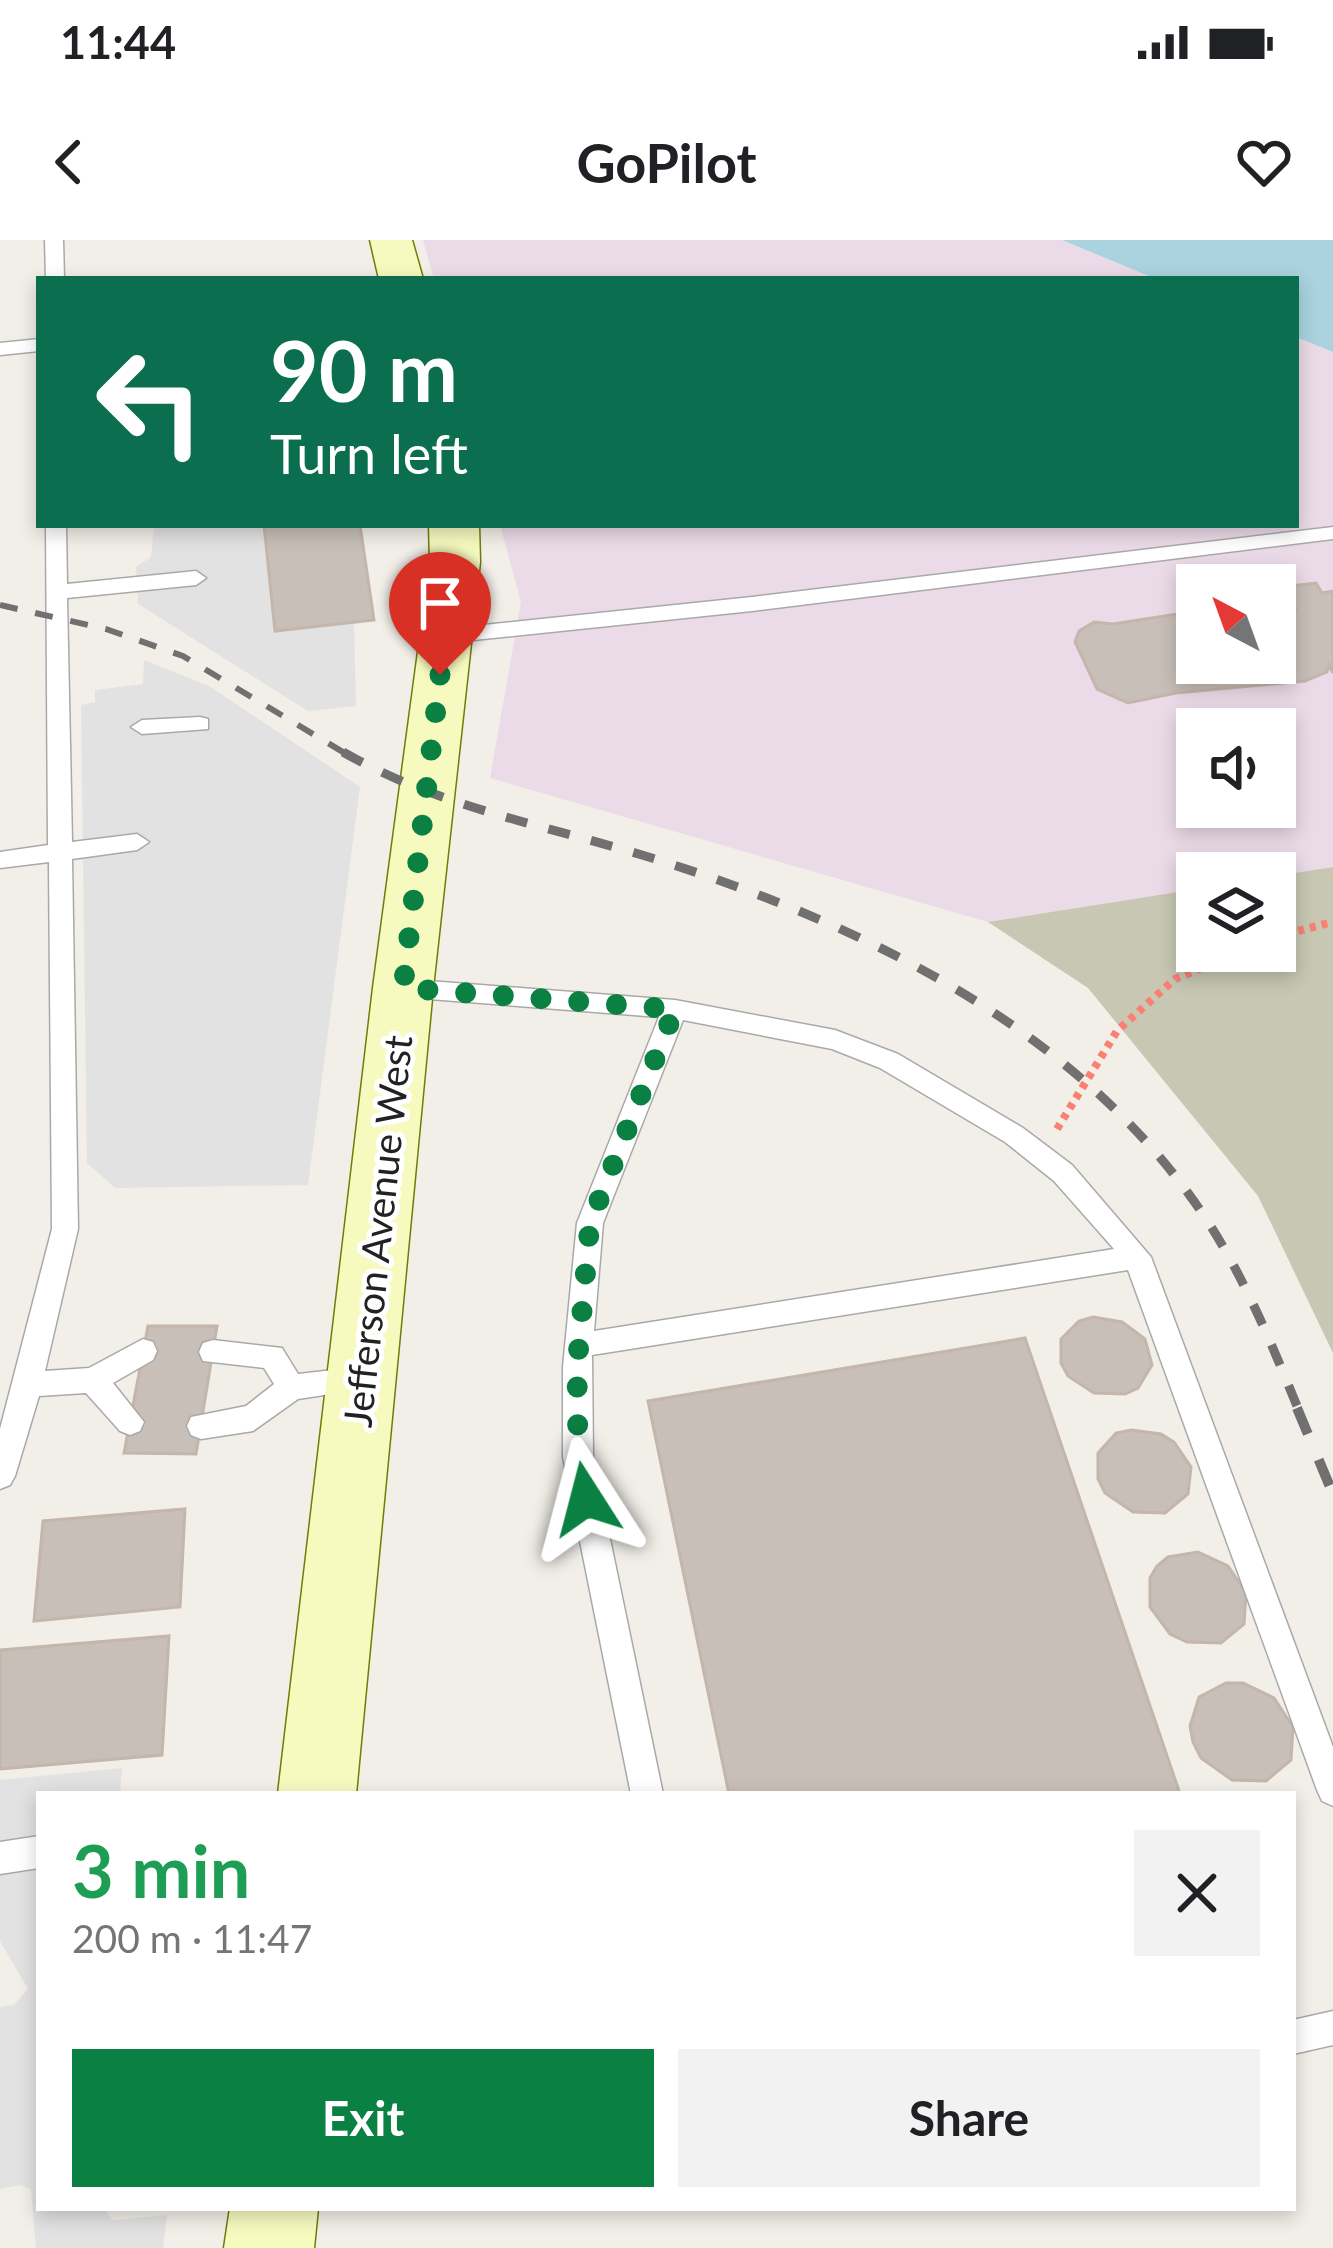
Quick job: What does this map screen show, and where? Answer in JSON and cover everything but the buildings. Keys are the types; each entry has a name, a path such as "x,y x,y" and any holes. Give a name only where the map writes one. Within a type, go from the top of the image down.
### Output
{"main road":[{"path":"391,240 400,276"},
{"name":"Jefferson Avenue West","path":"317,1791 454,562 454,528"},
{"path":"269,2248 274,2211"}],"lane":[{"path":"54,240 55,276"},
{"path":"0,349 36,345"},
{"path":"0,1476 28,1384 65,1229 56,528"},
{"path":"445,636 1302,540 1333,532"},
{"path":"1302,540 1333,548"},
{"path":"57,592 196,578"},
{"path":"142,728 200,724"},
{"path":"0,860 136,842"},
{"path":"403,988 675,1009 835,1040 889,1061 1063,1173 1137,1257 1333,1790"},
{"path":"646,1791 578,1457 579,1345 590,1223 675,1009"},
{"path":"579,1345 1137,1257"},
{"path":"28,1384 93,1380 143,1351"},
{"path":"213,1352 272,1357 291,1387"},
{"path":"201,1426 253,1418 291,1387 360,1379"},
{"path":"93,1380 130,1422"},
{"path":"0,1858 36,1852"},
{"path":"1296,2036 1333,2028"}],"path":[{"path":"1296,932 1333,922"},
{"path":"1039,1155 1117,1031 1174,980 1193,972"}],"shaded area":[{"path":"423,240 1062,240 1149,276 433,276"},
{"path":"1299,338 1333,352 1333,867 1296,873 1296,852 1176,852 1176,892 988,922 490,778 521,602 501,528 1299,528"},
{"path":"154,528 264,528 275,631 354,622 356,706 308,711 138,604 136,567 151,557"},
{"path":"144,660 209,686 360,787 308,1185 115,1188 87,1163 81,705 95,702 95,690 143,684"},
{"path":"1333,867 1333,1353 1258,1196 1088,988 988,922 1176,892 1176,972 1296,972 1296,873"},
{"path":"122,1768 120,1791 36,1791 36,2211 107,2211 112,2220 167,2215 163,2248 36,2248 31,2189 21,2185 0,2189 0,2007 14,2005 28,1989 0,1941 0,1780"}],"water":[{"path":"1062,240 1333,240 1333,352 1299,338 1299,276 1149,276"}],"railway":[{"path":"0,605 106,629 183,656 343,752"},
{"path":"343,752 452,800 642,855 795,909 943,981 1012,1025 1077,1075 1136,1130 1188,1193 1236,1271 1299,1411"},
{"path":"343,752 348,755"},
{"path":"1297,1408 1333,1494"}],"route":[{"path":"440,675 403,988 675,1009 590,1223 577,1367 578,1457 586,1499"}]}
